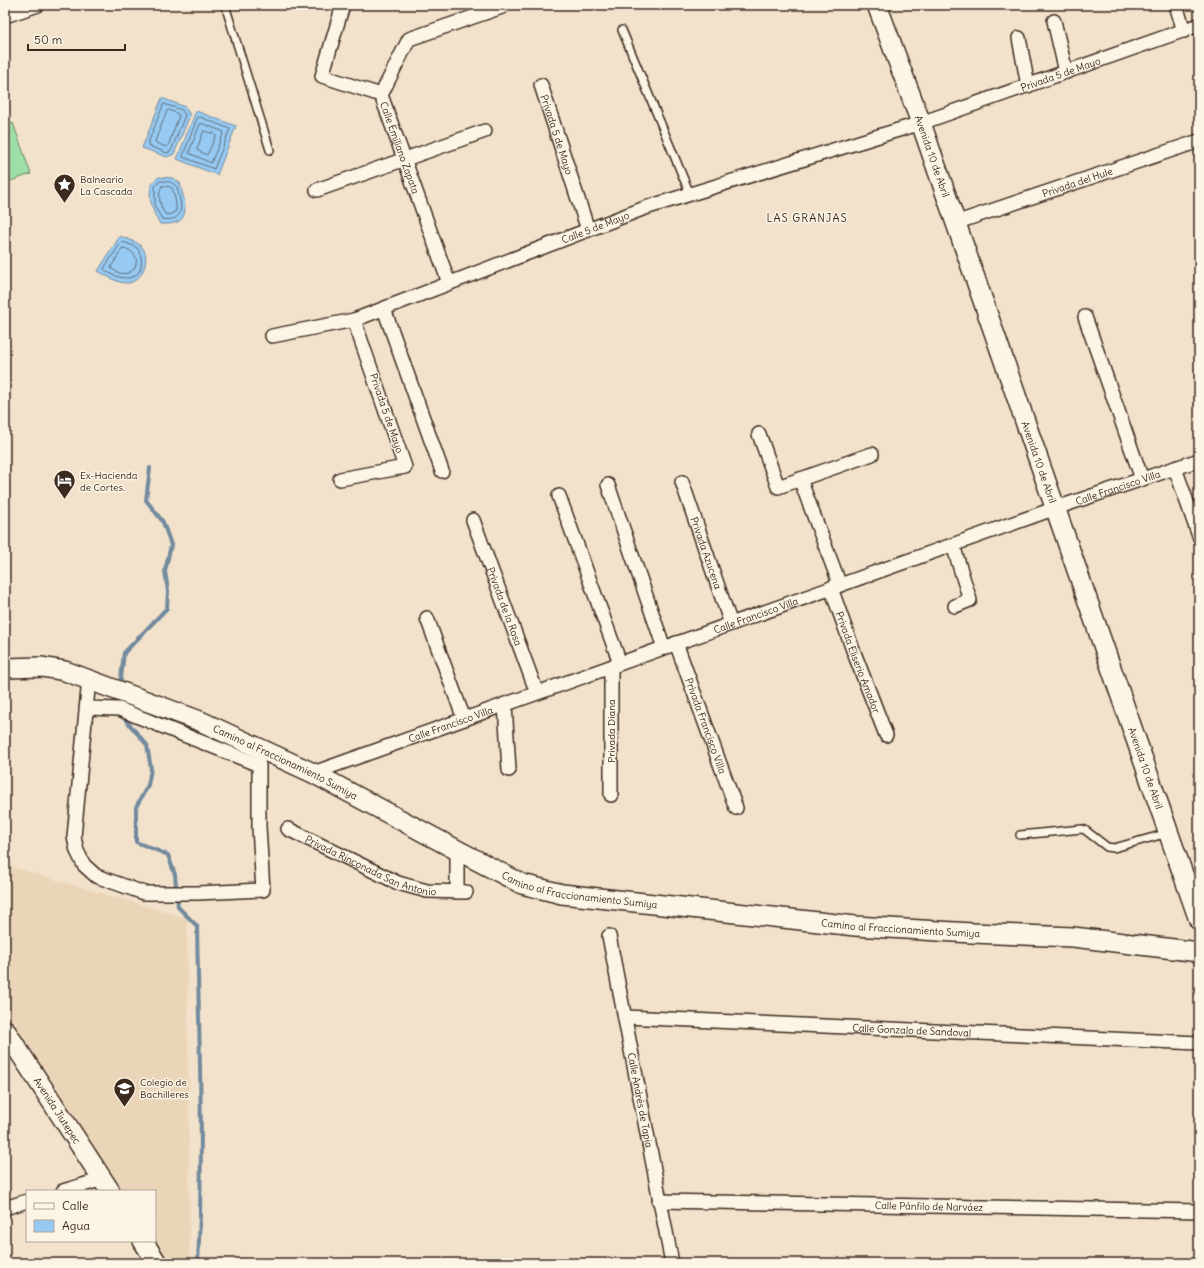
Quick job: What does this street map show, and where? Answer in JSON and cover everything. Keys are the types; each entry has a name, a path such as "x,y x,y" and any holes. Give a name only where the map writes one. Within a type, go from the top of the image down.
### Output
{"street":[{"path":"5,16 38,5"},
{"name":"Calle Emiliano Zapata","path":"343,5 322,76 381,95 449,283"},
{"name":"Avenida 10 de Abril","path":"877,5 921,123 1169,833 1195,894 1199,920"},
{"path":"1176,5 1184,31"},
{"path":"381,95 409,39 503,6"},
{"path":"1054,21 1066,72"},
{"name":"Privada 5 de Mayo","path":"921,123 1199,25"},
{"path":"1019,38 1028,86"},
{"name":"Privada 5 de Mayo","path":"541,85 588,230"},
{"name":"Calle 5 de Mayo","path":"272,336 354,320 645,208 921,123"},
{"path":"317,190 485,132"},
{"name":"Privada del Hule","path":"955,223 1199,141"},
{"path":"384,309 442,471"},
{"path":"1085,317 1142,479"},
{"name":"Privada 5 de Mayo","path":"340,479 405,467 354,320"},
{"path":"759,434 778,487 872,454"},
{"name":"Calle Francisco Villa","path":"313,773 1056,508 1199,460"},
{"path":"1175,468 1199,536"},
{"name":"Privada Eliserio Amador","path":"800,479 836,587 853,650 886,735"},
{"name":"Privada Azucena","path":"682,482 731,624"},
{"path":"608,485 664,648"},
{"name":"Privada Diana","path":"559,496 616,665 611,795"},
{"name":"Privada de la Rosa","path":"474,520 538,693"},
{"path":"953,545 970,600 955,606"},
{"path":"427,618 464,719"},
{"name":"Privada Francisco Villa","path":"676,643 736,808"},
{"name":"Camino al Fraccionamiento Sumiya","path":"5,668 42,667 65,671 200,721 313,773 522,884 562,894 854,926 1073,937 1199,952"},
{"path":"86,708 119,709 259,765 259,827 263,890 198,893 144,893 96,876 84,865 77,851 74,837 86,708 89,679"},
{"path":"506,704 509,770"},
{"name":"Privada Rinconada San Antonio","path":"288,829 398,884 427,891 461,892 457,850"},
{"name":"Calle Andrés de Tapia","path":"609,936 672,1263"},
{"name":"Calle Gonzalo de Sandoval","path":"624,1016 1199,1042"},
{"name":"Avenida Jiutepec","path":"5,1030 106,1185"},
{"path":"70,1190 106,1185"},
{"path":"5,1208 26,1201"},
{"name":"Calle Pánfilo de Narváez","path":"659,1201 1199,1210"},
{"path":"144,1242 157,1263"}],"lane":[{"path":"224,5 270,150"},
{"path":"622,30 690,194"},
{"path":"1020,835 1082,829 1107,847 1114,848 1169,833"}],"shaded area":[{"name":"Colegio de Bachilleres","path":"5,865 187,918 190,1263 161,1263 148,1242 156,1242 156,1190 113,1190 5,1024"}],"green space":[{"path":"13,123 31,174 5,183 5,126"}],"water":[{"path":"162,98 185,107 190,115 174,154 167,157 142,148"},
{"path":"196,111 236,126 217,175 177,159"},
{"path":"159,177 173,178 180,183 184,199 185,212 183,218 178,222 171,224 160,224 154,213 150,193 151,186"},
{"path":"120,236 136,242 144,249 146,261 145,267 139,277 129,283 117,281 98,271"}],"waterway":[{"path":"120,686 124,653 167,608 168,591 165,571 171,545 163,522 146,500 150,468"},
{"path":"124,714 124,718 147,745 151,769 148,785 136,807 136,842 168,855 175,875 178,907 197,926 201,1137 198,1263"}],"place":[{"name":"Balneario La Cascada","path":"65,204"},
{"name":"Ex-Hacienda de Cortes.","path":"64,500"},
{"name":"Colegio de Bachilleres","path":"124,1108"}],"district":[{"name":"LAS GRANJAS","path":"807,218"}]}
